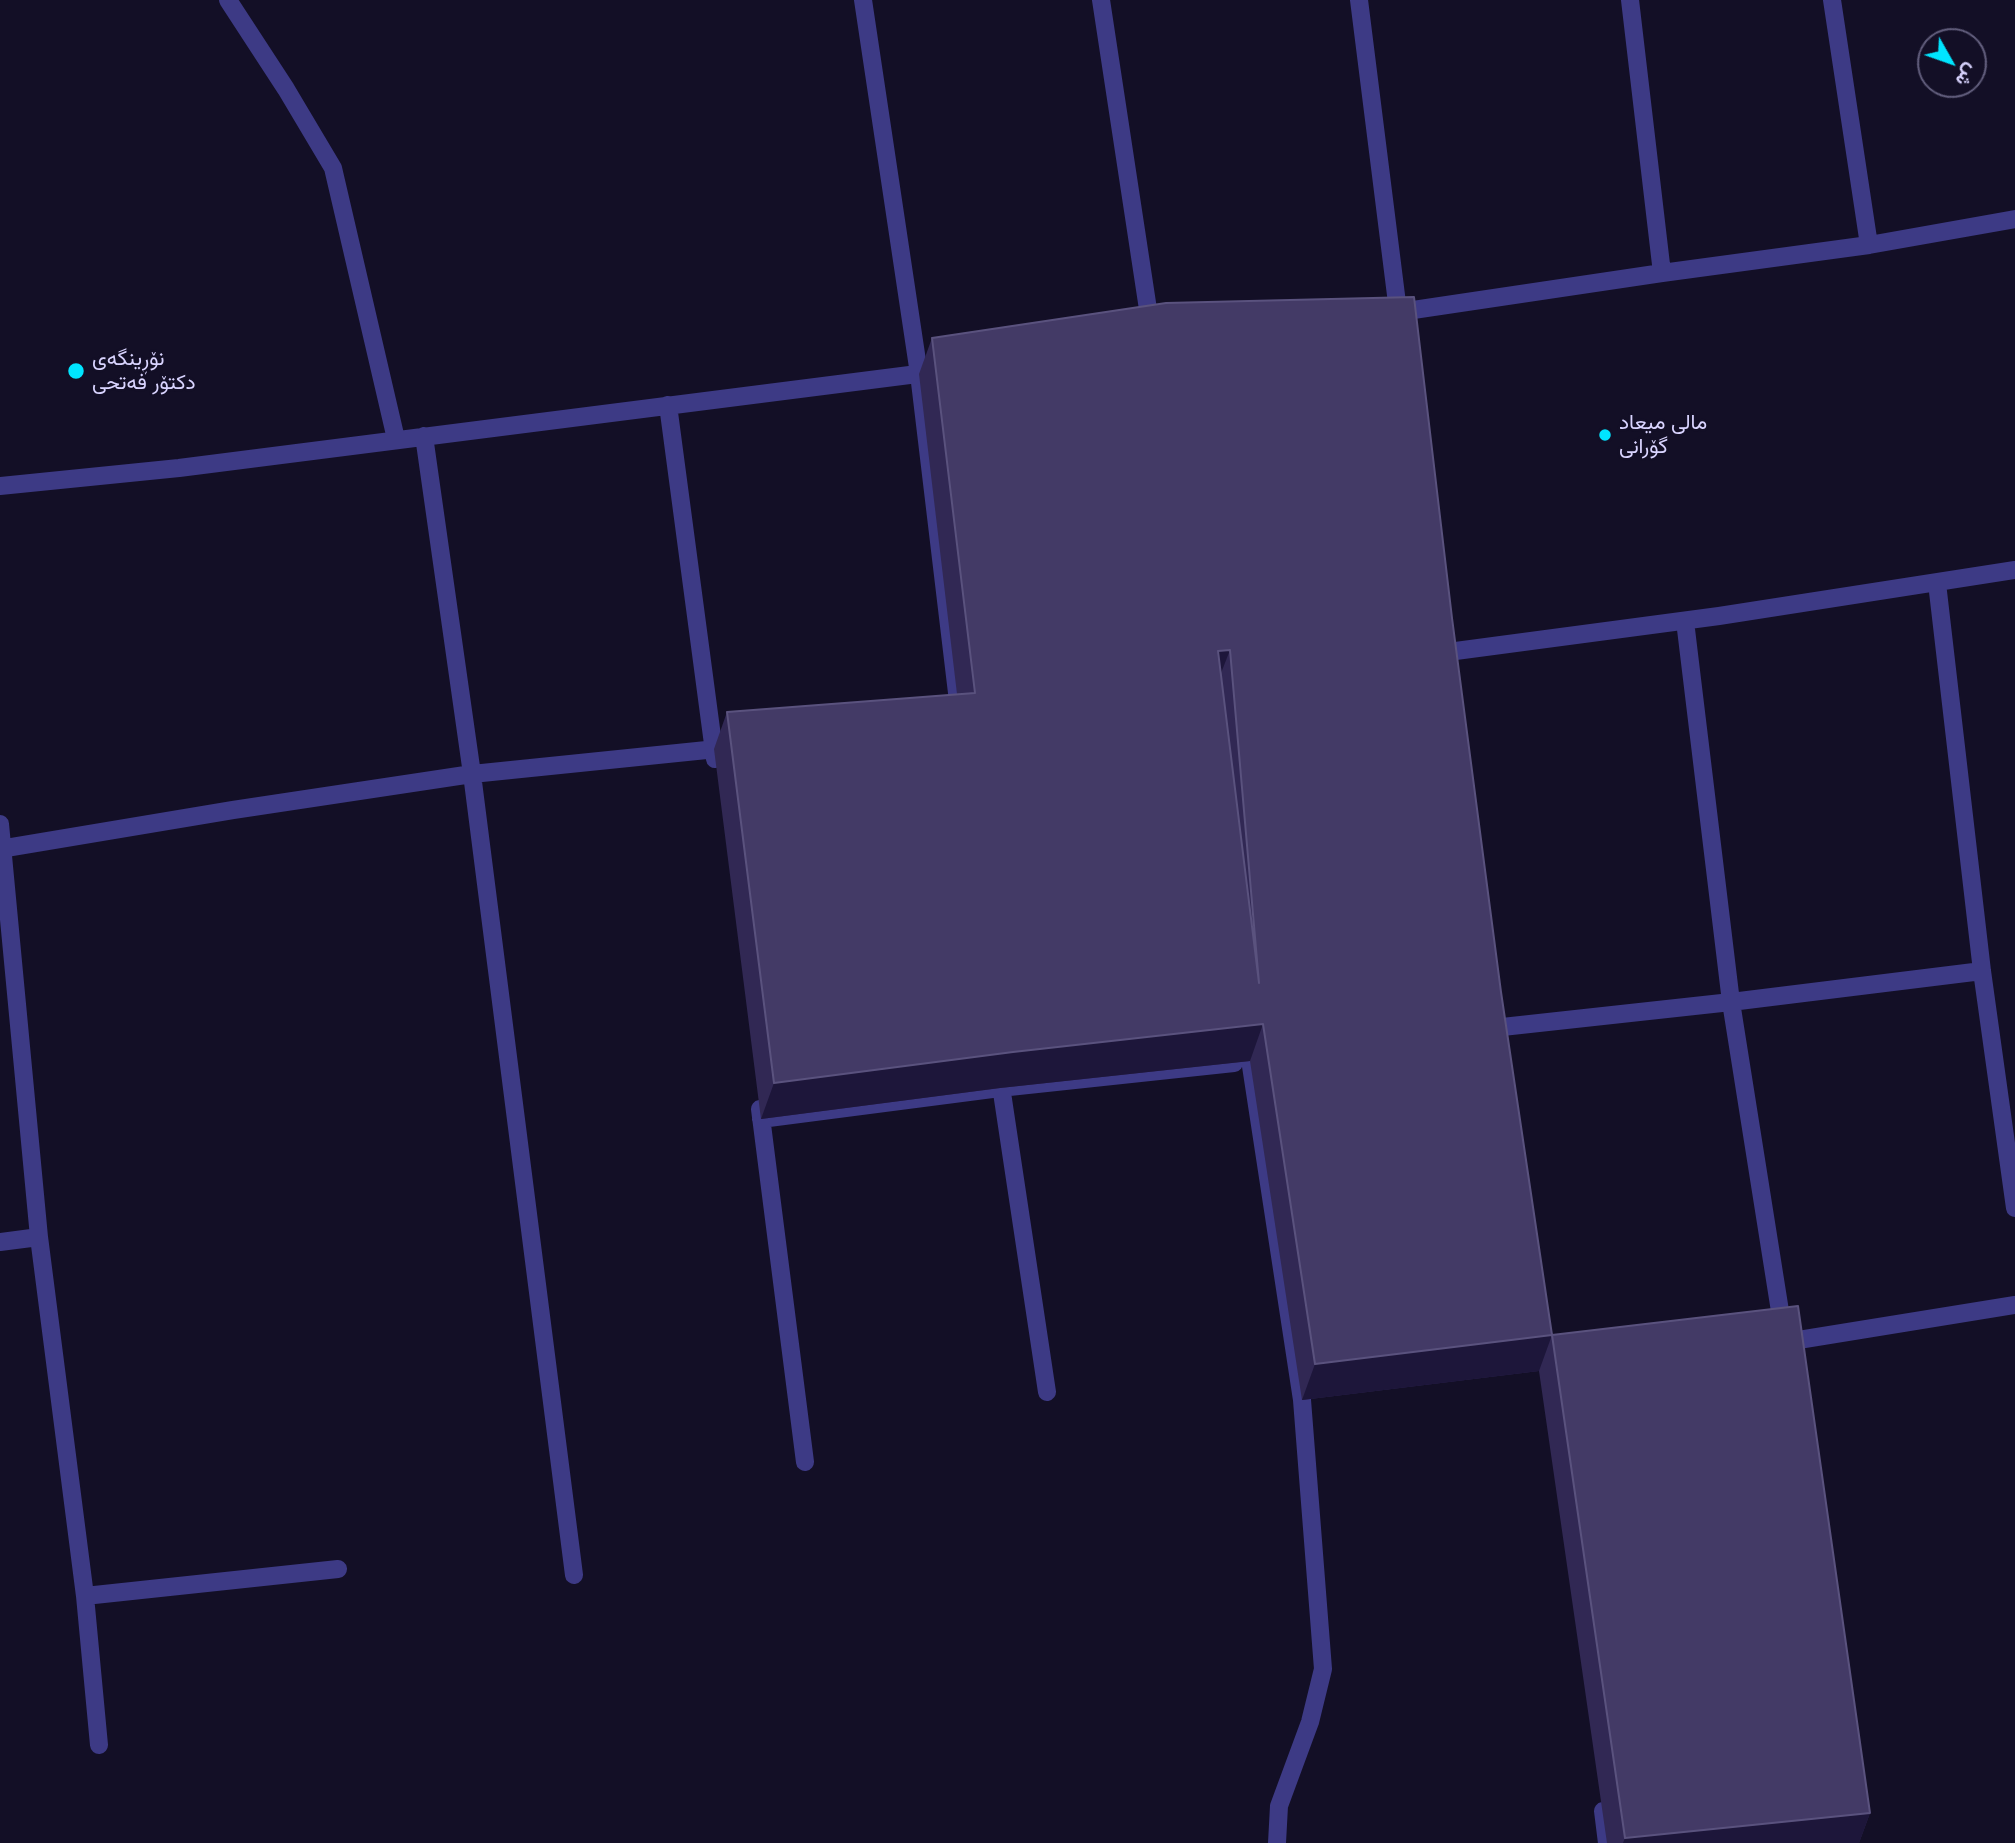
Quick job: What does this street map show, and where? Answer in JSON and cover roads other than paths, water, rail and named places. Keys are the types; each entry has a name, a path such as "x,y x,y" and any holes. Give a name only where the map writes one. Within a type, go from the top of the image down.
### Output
{"street":[{"path":"229,0 333,168 396,439"},
{"path":"863,0 919,374 962,729"},
{"path":"1101,0 1153,340"},
{"path":"1359,0 1401,334"},
{"path":"1630,0 1662,273"},
{"path":"1832,0 1869,245"},
{"path":"1371,315 1869,245 2015,219"},
{"path":"0,486 179,468 960,368"},
{"path":"668,405 718,776"},
{"path":"424,436 472,774 574,1575"},
{"path":"1413,657 1685,621 2015,570"},
{"path":"1937,583 1982,971 2015,1208"},
{"path":"1685,621 1731,1002 1786,1349"},
{"path":"1,849 220,812 472,774 755,745"},
{"path":"0,824 38,1237 85,1596 100,1745"},
{"path":"1461,1032 1982,971"},
{"path":"1245,1019 1256,1060 1308,1399 1323,1669 1310,1722 1279,1806 1277,1843"},
{"path":"996,1047 1047,1392"},
{"path":"761,1119 1000,1088 1256,1060"},
{"path":"758,1092 805,1462"},
{"path":"0,1241 38,1237"},
{"path":"1758,1346 1786,1349 2015,1305"},
{"path":"85,1596 338,1569"},
{"path":"1599,1789 1607,1843"}],"place":[{"name":"نۆڕینگەی دکتۆر فەتحی","path":"76,371"},
{"name":"مالی میعاد گۆرانی","path":"1605,435"}]}
